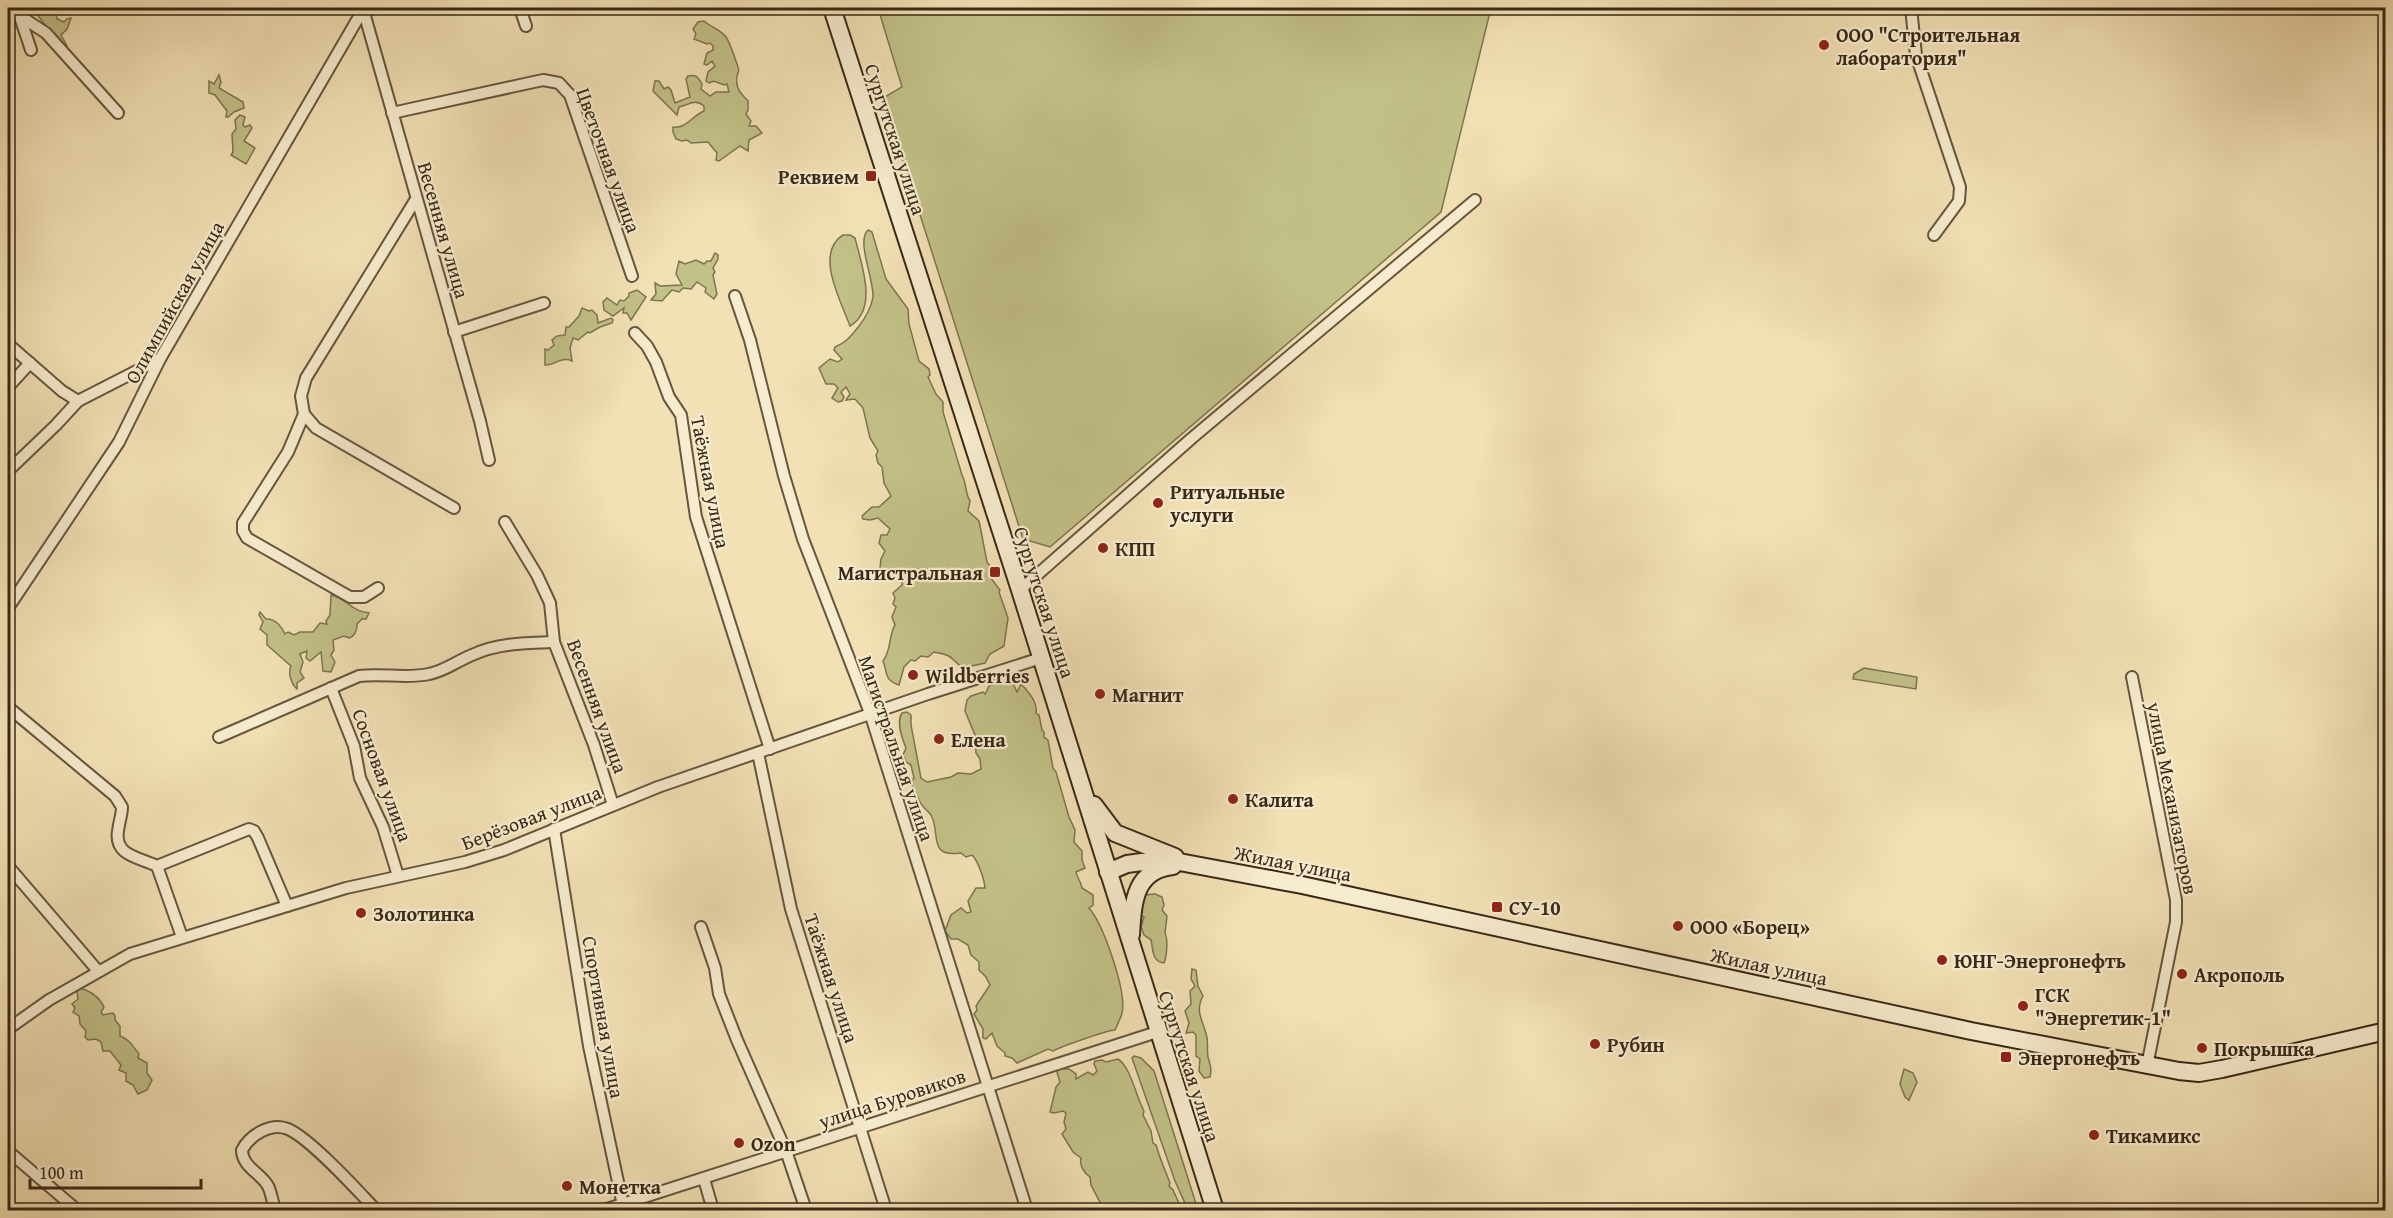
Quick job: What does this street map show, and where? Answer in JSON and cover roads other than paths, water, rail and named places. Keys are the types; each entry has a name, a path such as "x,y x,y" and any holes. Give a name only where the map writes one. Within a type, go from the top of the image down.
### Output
{"main road":[{"name":"Сургутская улица","path":"832,8 1020,590 1157,1032 1215,1210"},
{"path":"1082,786 1106,824 1115,833 1192,864"},
{"name":"Жилая улица","path":"1108,872 1127,864 1142,862 1192,864 1302,885 1971,1031 2147,1066 2199,1073 2385,1031"},
{"path":"1131,947 1133,906 1142,881 1161,867 1192,864"}],"street":[{"name":"Весенняя улица","path":"364,8 489,460"},
{"name":"Олимпийская улица","path":"8,608 118,442 160,359 364,8"},
{"path":"520,8 526,26"},
{"path":"1911,8 1916,54 1960,187 1959,201 1934,235"},
{"path":"18,12 31,50"},
{"path":"18,12 46,33 118,113"},
{"name":"Цветочная улица","path":"392,112 543,80 559,83 570,96 632,276"},
{"path":"416,199 306,378 301,396 304,414 316,428 454,508"},
{"path":"1020,590 1200,431 1475,201"},
{"name":"Магистральная улица","path":"735,297 750,340 784,476 804,538 870,713 1027,1210"},
{"path":"454,332 544,303"},
{"name":"Таёжная улица","path":"635,333 647,346 656,362 669,397 681,415 696,517 770,749"},
{"path":"8,344 62,391 78,400"},
{"path":"8,471 56,425 78,400 160,359"},
{"path":"8,387 30,363"},
{"path":"304,414 288,452 243,523 243,531 247,538 351,597 364,597 378,588"},
{"name":"Весенняя улица","path":"505,522 550,603 554,642 594,745 613,805"},
{"path":"219,737 359,676 430,674 490,648 512,643 554,642"},
{"name":"Берёзовая улица","path":"8,1029 98,971 130,954 287,906 398,876 465,862 504,850 658,786 870,713 1041,658"},
{"name":"улица Механизаторов","path":"2132,677 2176,900 2176,922 2147,1066"},
{"name":"Сосновая улица","path":"331,688 354,746 360,778 383,827 398,876"},
{"path":"8,707 115,796 122,807 117,841 121,850 127,855 157,866 249,830 254,831 287,906"},
{"name":"Таёжная улица","path":"758,753 791,909 886,1210"},
{"name":"Спортивная улица","path":"554,829 589,1046 624,1207"},
{"path":"157,866 182,938"},
{"path":"8,867 98,971"},
{"path":"701,927 716,968 720,994 737,1040 786,1152 806,1210"},
{"name":"улица Буровиков","path":"604,1210 624,1207 860,1127 1157,1032"},
{"path":"276,1210 267,1185 246,1163 242,1150 252,1137 268,1128 278,1126 298,1135 376,1210"},
{"path":"8,1151 76,1210"},
{"path":"704,1179 713,1210"}],"place":[{"name":"ООО \"Строительная лаборатория\"","path":"1824,45"},
{"name":"Реквием","path":"871,176"},
{"name":"Ритуальные услуги","path":"1158,503"},
{"name":"КПП","path":"1103,548"},
{"name":"Магистральная","path":"995,572"},
{"name":"Wildberries","path":"913,675"},
{"name":"Магнит","path":"1100,694"},
{"name":"Елена","path":"939,739"},
{"name":"Калита","path":"1233,799"},
{"name":"СУ-10","path":"1497,907"},
{"name":"Золотинка","path":"361,913"},
{"name":"ООО «Борец»","path":"1678,926"},
{"name":"ЮНГ-Энергонефть","path":"1942,960"},
{"name":"Акрополь","path":"2182,974"},
{"name":"ГСК \"Энергетик-1\"","path":"2023,1006"},
{"name":"Рубин","path":"1595,1044"},
{"name":"Покрышка","path":"2202,1048"},
{"name":"Энергонефть","path":"2006,1057"},
{"name":"Тикамикс","path":"2094,1135"},
{"name":"Ozon","path":"739,1143"},
{"name":"Монетка","path":"567,1186"}]}
